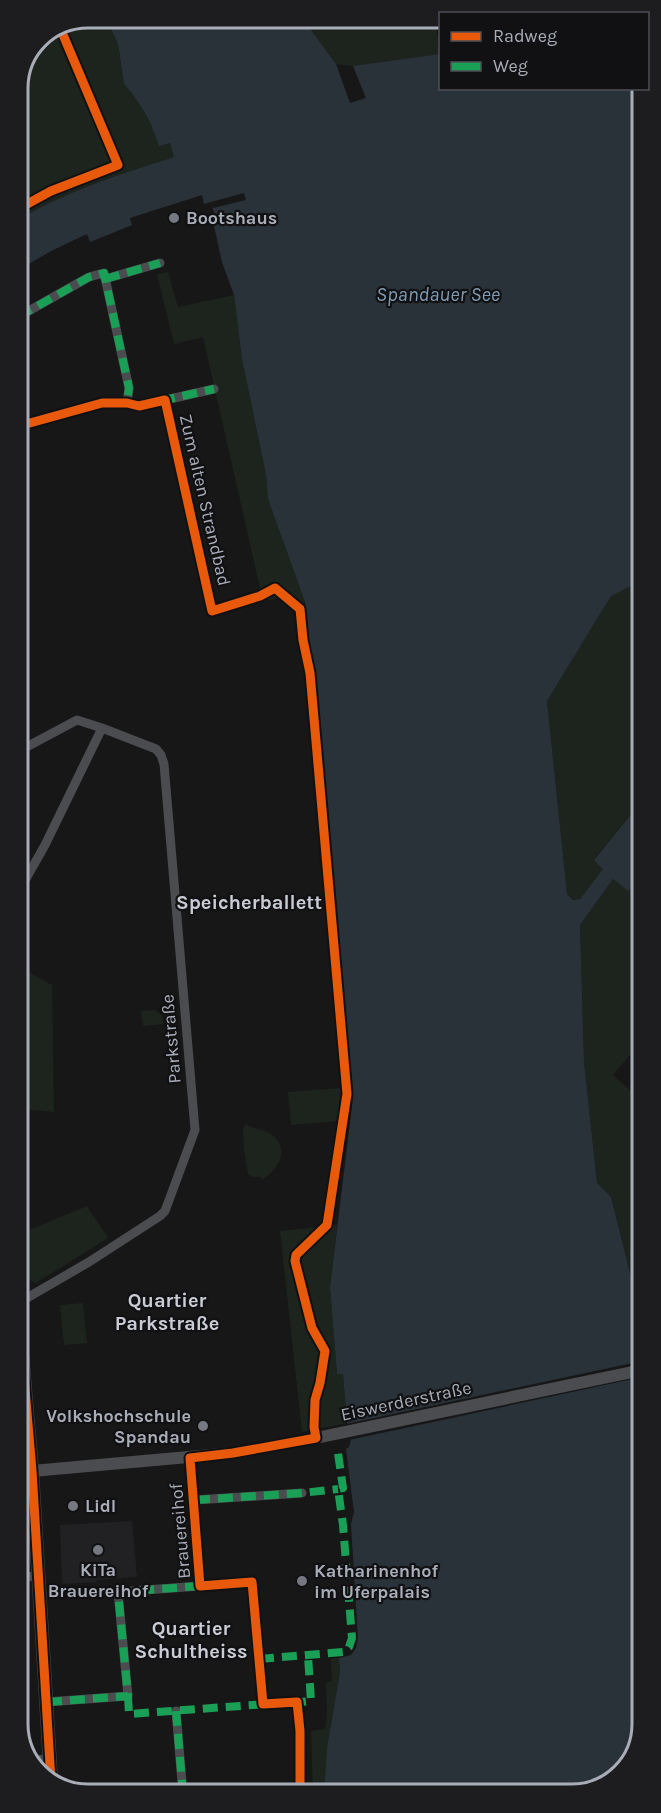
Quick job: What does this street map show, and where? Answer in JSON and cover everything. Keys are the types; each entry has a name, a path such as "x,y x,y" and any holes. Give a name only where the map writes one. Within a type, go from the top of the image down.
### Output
{"main road":[{"path":"28,1426 51,1771"}],"street":[{"path":"29,311 89,277 105,276 160,263"},
{"path":"105,276 129,388 127,403"},
{"name":"Zum alten Strandbad","path":"29,423 102,403 127,403 139,406 214,389"},
{"name":"Zum alten Strandbad","path":"165,400 212,611"},
{"name":"Parkstraße","path":"28,1297 89,1262 165,1211 195,1130 164,764 161,755 156,749 102,728 86,722 73,721 29,746"},
{"path":"29,873 102,728"},
{"name":"Eiswerderstraße","path":"32,1471 233,1453 348,1432 632,1372"},
{"name":"Brauereihof","path":"190,1458 200,1586"},
{"path":"195,1500 302,1493"},
{"path":"28,1577 39,1576"},
{"name":"Brauereihof","path":"47,1702 128,1701 118,1592 252,1582"},
{"path":"176,1711 182,1784"},
{"path":"40,1760 50,1759"}],"shaded area":[{"path":"89,28 111,28 118,44 125,85 132,92 150,122 159,146 170,143 174,157 75,192 29,214 29,85 33,66 46,46 66,33"},
{"path":"310,28 436,29 439,54 352,66 336,64"},
{"path":"168,272 178,307 234,295 242,359 266,476 268,499 305,602 296,612 280,598 263,601 203,337 174,344 157,274"},
{"path":"632,586 632,813 594,859 603,869 580,899 573,900 567,894 547,701 611,596"},
{"path":"613,879 628,890 632,885 632,1053 613,1075 632,1092 632,1281 611,1197 597,1183 584,1062 580,925"},
{"path":"28,972 52,985 54,1112 28,1110"},
{"path":"154,1010 162,1015 163,1024 143,1026 141,1011"},
{"path":"341,1088 339,1121 291,1125 288,1092"},
{"path":"246,1124 269,1133 280,1144 281,1157 278,1164 262,1180 261,1177 248,1174 243,1129"},
{"path":"87,1206 108,1238 36,1283 28,1280 28,1231"},
{"path":"337,1225 330,1287 337,1374 343,1374 347,1423 302,1432 280,1231"},
{"path":"83,1303 87,1343 64,1345 60,1305"},
{"name":"KiTa Brauereihof","path":"132,1521 137,1577 62,1584 60,1525"},
{"path":"339,1658 340,1672 327,1748 325,1784 313,1784 311,1731 325,1729 326,1683 332,1681 331,1659"}],"water":[{"name":"Spandauer See","path":"111,28 310,28 336,64 352,66 439,54 439,90 632,90 632,586 611,596 547,701 567,894 573,900 580,899 603,869 594,860 632,813 632,886 628,891 613,879 580,925 584,1062 597,1183 611,1197 632,1281 631,1736 624,1754 612,1770 588,1782 580,1784 325,1784 327,1748 340,1672 339,1658 351,1655 356,1648 358,1638 351,1524 354,1512 346,1449 351,1440 347,1423 343,1374 337,1374 330,1287 353,1098 305,602 268,499 266,475 242,359 234,295 222,262 211,202 204,204 202,195 130,218 132,225 90,242 87,234 29,264 29,214 75,192 174,157 170,143 159,146 150,122 124,84 118,44"}],"pier":[{"path":"336,64 353,66 366,98 350,103"},
{"path":"244,193 246,200 213,208 211,202"},
{"path":"632,1363 632,1379 349,1440 346,1424"}],"marked path":[{"path":"105,279 160,263"},
{"path":"29,311 89,277 104,273 129,388 127,403 131,404"},
{"path":"160,401 214,389"},
{"path":"259,1659 343,1652 349,1647 352,1638 338,1489 343,1488 338,1453"},
{"path":"195,1500 338,1489"},
{"path":"47,1702 128,1696 118,1592 200,1586"},
{"path":"291,1703 311,1701 308,1656"},
{"path":"128,1696 129,1714 267,1704"},
{"path":"176,1711 182,1784"}],"cycle path":[{"path":"29,203 51,191 118,165 63,35"},
{"path":"29,423 102,403 127,403 139,406 165,400 212,611 260,596 275,588 300,609 303,640 310,673 347,1094 327,1225 296,1255 295,1261 312,1328 325,1351 315,1400 316,1438 233,1453 190,1458 200,1586 252,1582 263,1704 297,1702 300,1731 300,1784"},
{"path":"28,1426 50,1771"}],"place":[{"name":"Bootshaus","path":"174,218"},
{"name":"Volkshochschule Spandau","path":"203,1426"},
{"name":"Lidl","path":"73,1506"},
{"name":"KiTa Brauereihof","path":"98,1550"},
{"name":"Katharinenhof im Uferpalais","path":"302,1581"}],"district":[{"name":"Speicherballett","path":"249,902"},
{"name":"Quartier Parkstraße","path":"167,1312"},
{"name":"Quartier Schultheiss","path":"191,1640"}]}
